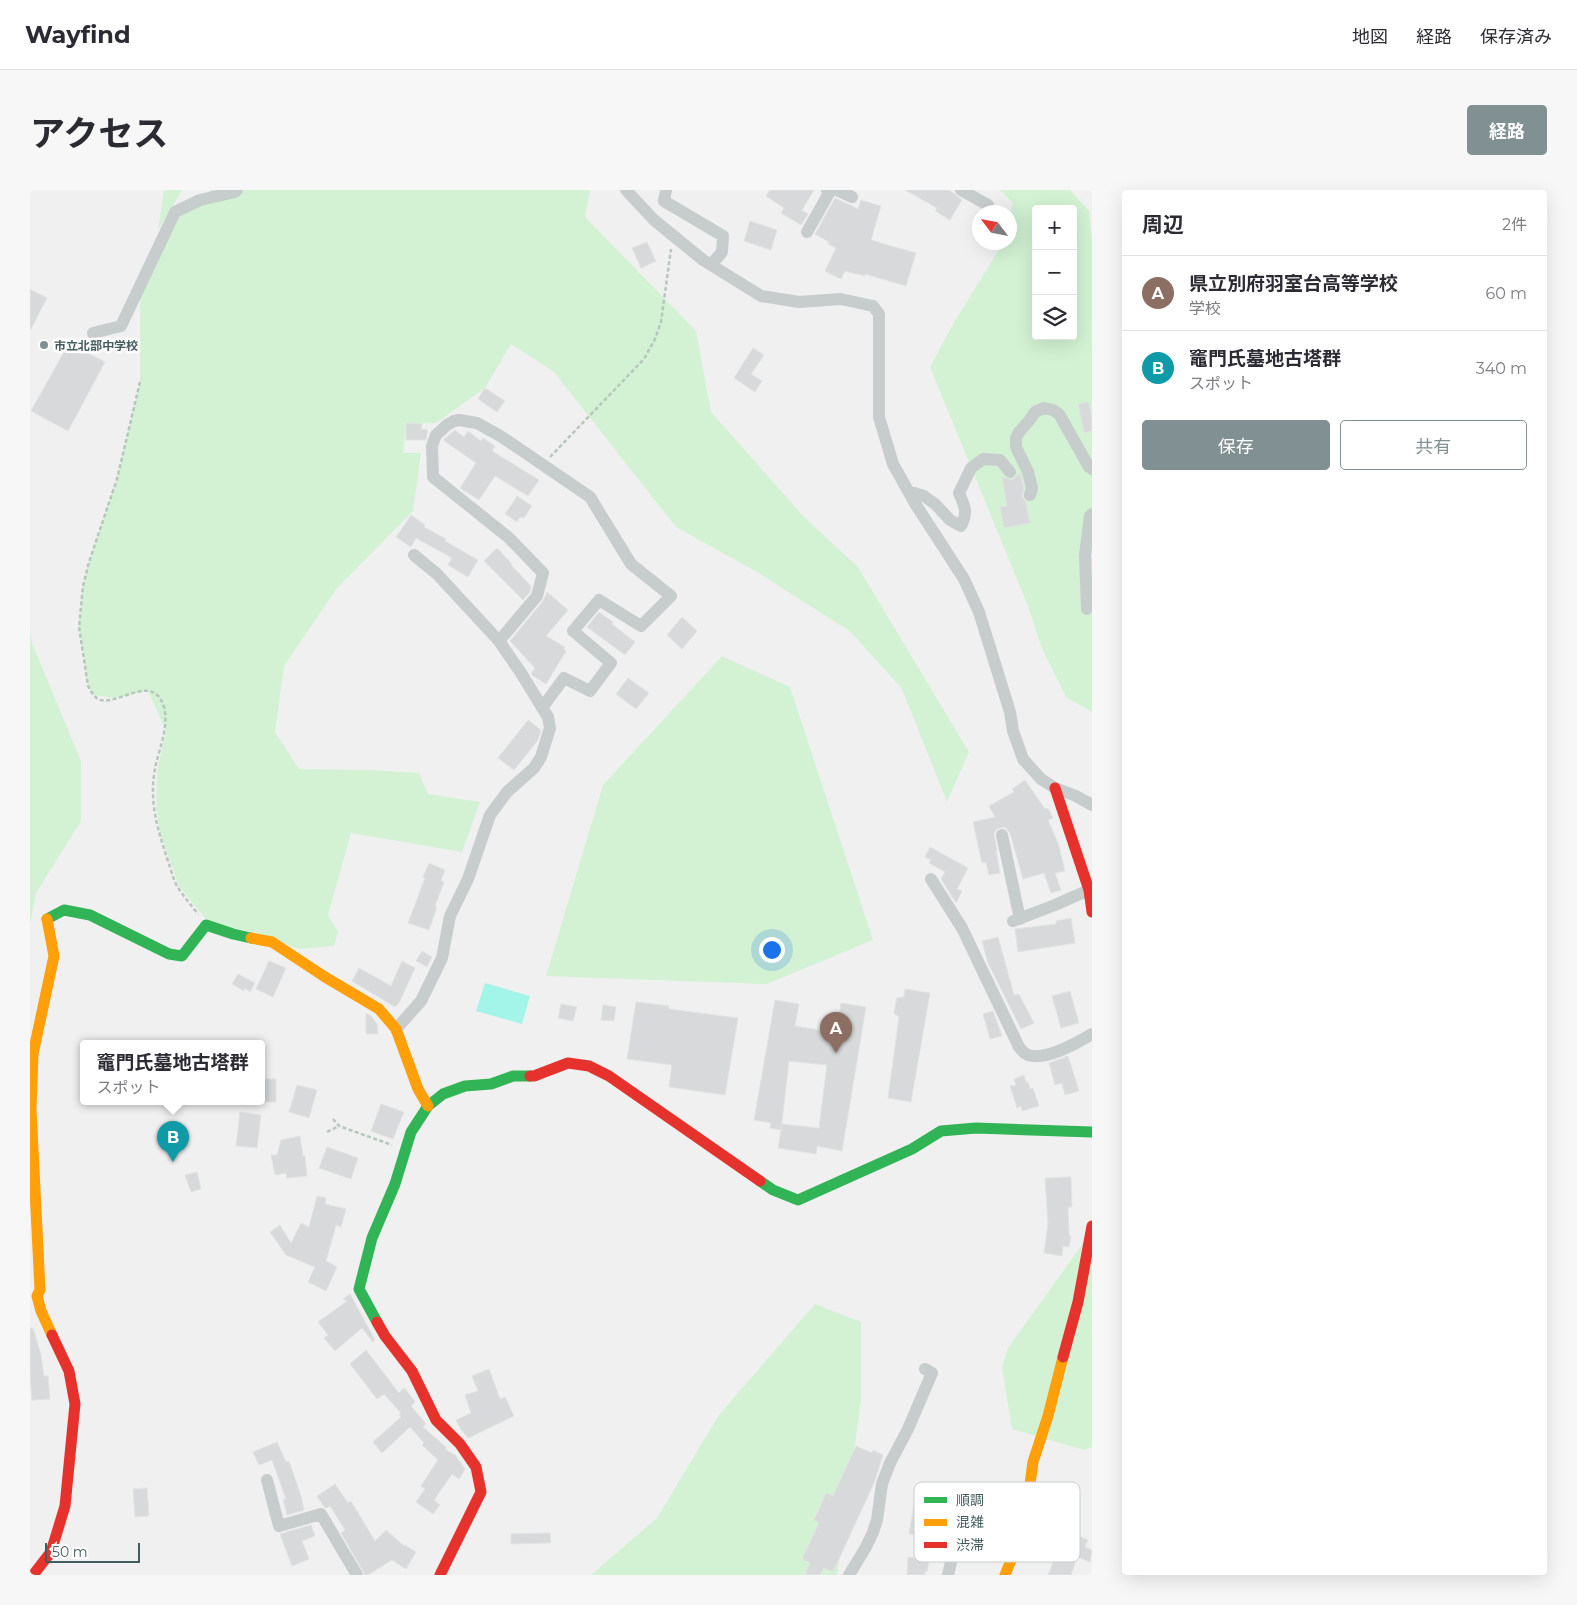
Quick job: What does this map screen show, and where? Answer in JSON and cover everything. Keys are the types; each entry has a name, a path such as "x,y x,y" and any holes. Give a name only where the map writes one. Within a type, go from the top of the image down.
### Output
{"street":[{"path":"93,333 121,326 175,212 200,200 237,190"},
{"path":"626,190 654,220 703,260 762,296 799,302 841,299 873,306 879,314 879,417 892,464 964,579 979,612 1010,712 1013,731 1023,759 1041,779 1055,788 1092,805"},
{"path":"666,190 664,200 724,236 722,252 711,265"},
{"path":"807,232 829,193 827,190"},
{"path":"837,190 852,198"},
{"path":"961,190 988,205"},
{"path":"1030,495 1032,488 1028,472 1016,448 1016,438 1035,412 1044,408 1060,414 1089,467 1092,469"},
{"path":"499,641 537,596 544,573 508,537 433,477 432,446 436,435 447,425 459,420 478,423 502,437 590,497 631,564 671,596 641,626 599,600 572,631 610,663 590,691 564,678 542,708"},
{"path":"908,491 924,496 935,504 950,520 961,526 966,517 959,493 971,468 983,458 1000,460 1010,472"},
{"path":"1087,609 1084,555 1090,516 1092,514"},
{"path":"396,1029 421,1001 442,958 450,916 468,879 490,815 507,792 534,768 541,757 550,728 548,717 499,641 437,574 414,555"},
{"path":"1055,788 1089,890 1092,912"},
{"path":"1002,835 1017,920 1056,906 1089,890"},
{"path":"931,879 962,928 1019,1047 1026,1055 1035,1056 1062,1051 1092,1034"},
{"path":"33,1575 51,1552 65,1506 74,1404 69,1371 34,1297 40,1290 31,1109 33,1054 54,956 47,918 64,910 90,915 169,954 182,956 206,925 233,934 272,942 324,977 379,1009 396,1029 418,1088 428,1106"},
{"path":"440,1575 482,1492 476,1466 460,1444 436,1420 412,1370 385,1336 359,1289 372,1238 395,1184 411,1132 428,1106 443,1094 465,1086 491,1084 513,1076 534,1076 568,1063 588,1066 609,1076 773,1190 798,1200 912,1150 941,1131 976,1128 1092,1132"},
{"path":"1030,1482 1033,1462 1048,1416 1078,1302 1092,1226"},
{"path":"849,1575 866,1547 875,1526 882,1484 932,1373 925,1369"},
{"path":"267,1480 279,1526 321,1514 357,1575"},
{"path":"948,1575 951,1562"},
{"path":"1005,1575 1010,1562"}],"path":[{"path":"542,465 644,359 655,339 661,322 673,234"},
{"path":"140,382 117,479 89,562 83,586 79,627 83,663 88,686 93,695 101,700 133,692 148,691 159,697 164,708 164,728 155,765 153,798 156,828 176,885 206,925"},
{"path":"333,1119 339,1126 405,1150"},
{"path":"327,1132 339,1126"}],"green space":[{"path":"164,190 182,190 158,230"},
{"path":"211,190 590,190 585,217 696,331 711,412 804,517 858,567 969,752 947,802 902,689 851,632 757,572 676,527 554,372 511,344 485,388 436,423 406,424 403,453 421,453 413,511 337,588 284,666 275,732 299,769 419,773 428,794 480,802 462,852 351,833 328,915 338,932 334,946 299,949 258,933 209,923 179,886 161,836 156,805 157,772 166,731 148,691 115,698 93,695 88,686 79,627 83,586 89,562 117,479 140,382 140,270 188,204 205,199"},
{"path":"1000,190 1070,190 1089,211 1092,240 1092,712 1066,697 1042,649 1028,606 930,367 952,326 999,250 1017,250 1017,205 1012,205 1013,203"},
{"path":"30,630 32,643 81,761 81,821 36,893 30,924"},
{"path":"722,656 790,687 873,940 767,984 546,976 603,785"},
{"path":"1092,1231 1092,1447 1084,1450 1012,1429 1002,1367 1008,1348"},
{"path":"815,1304 861,1322 861,1400 837,1575 591,1575 657,1518 719,1415"}],"water":[{"path":"485,983 530,996 522,1024 476,1011"}],"building":[{"path":"770,190 814,190 802,210 808,214 801,225 781,213 784,208 766,196"},
{"path":"905,190 949,190 962,200 950,220 935,211 937,208"},
{"path":"835,198 858,209 861,200 881,206 871,240 916,253 906,286 865,274 865,276 845,271 841,279 825,271 836,248 815,234"},
{"path":"750,221 777,230 771,250 744,241"},
{"path":"647,242 656,261 641,268 632,248"},
{"path":"30,289 47,298 30,331"},
{"path":"69,343 105,362 68,431 31,411"},
{"path":"753,348 764,355 751,374 762,381 755,392 734,378"},
{"path":"485,388 505,401 497,412 478,399"},
{"path":"1089,402 1092,431 1084,433 1078,404"},
{"path":"406,423 422,424 421,429 428,430 426,440 406,440"},
{"path":"455,430 464,437 468,431 481,441 483,438 495,446 492,451 539,480 528,496 495,476 479,500 460,488 476,463 443,440"},
{"path":"1020,473 1024,488 1022,496 1026,502 1030,523 1004,528 1000,507 1007,506 1002,477 1012,480"},
{"path":"517,496 532,506 524,518 520,517 517,522 505,514"},
{"path":"411,515 425,525 424,527 478,560 468,577 448,565 452,558 416,538 411,547 396,537"},
{"path":"497,548 531,586 530,592 523,600 484,561"},
{"path":"547,592 568,610 546,636 565,647 564,650 566,651 546,684 531,674 535,668 510,641 543,601"},
{"path":"599,612 635,642 625,655 587,627"},
{"path":"682,617 697,631 682,649 667,635"},
{"path":"628,678 649,693 636,709 616,694"},
{"path":"528,720 541,730 538,740 514,770 498,758"},
{"path":"1025,780 1045,809 1048,808 1053,818 1048,820 1058,843 1065,871 1055,873 1061,890 1051,893 1044,873 1023,879 1010,833 1005,827 997,829 994,833 1000,873 989,875 986,862 982,863 973,822 995,817 989,806 1014,792 1012,789"},
{"path":"930,847 968,868 957,889 962,891 956,903 941,879 945,872 929,863 931,860 925,857"},
{"path":"429,863 445,870 441,880 444,882 429,930 408,923"},
{"path":"1071,918 1075,943 1018,952 1015,929 1056,924 1056,921"},
{"path":"998,937 1014,995 1019,994 1034,1023 1021,1029 988,963 982,941"},
{"path":"422,951 432,957 427,967 416,961"},
{"path":"269,961 286,968 273,997 256,989"},
{"path":"402,961 415,968 399,1003 395,1007 352,981 359,968 391,986"},
{"path":"238,974 255,983 250,992 245,988 244,991 232,984"},
{"path":"905,989 930,993 911,1102 888,1098 899,1017 894,1013 897,998 904,997"},
{"path":"1070,991 1079,1023 1061,1028 1052,996"},
{"path":"775,1000 799,1004 795,1026 836,1033 841,1003 866,1007 842,1151 817,1146 816,1154 778,1148 781,1130 770,1128 771,1123 754,1120","holes":["789,1061 827,1065 819,1128 782,1124 781,1130"]},
{"path":"636,1002 669,1006 669,1009 738,1018 725,1095 669,1087 672,1065 627,1059"},
{"path":"561,1004 577,1007 573,1021 558,1018"},
{"path":"603,1005 616,1007 614,1021 601,1020"},
{"path":"993,1011 1002,1036 990,1039 983,1014"},
{"path":"366,1013 377,1024 378,1034 366,1034"},
{"path":"1068,1056 1079,1091 1065,1095 1062,1083 1055,1085 1049,1063"},
{"path":"1024,1075 1030,1089 1033,1088 1039,1106 1022,1111 1021,1106 1017,1108 1010,1086 1016,1085 1014,1079"},
{"path":"265,1079 276,1079 276,1102 265,1102"},
{"path":"297,1085 317,1090 309,1118 289,1112"},
{"path":"381,1104 404,1112 393,1139 371,1131"},
{"path":"240,1112 261,1115 257,1148 236,1146"},
{"path":"300,1136 307,1176 287,1178 286,1173 275,1175 271,1155 277,1155 281,1140"},
{"path":"327,1147 358,1158 351,1179 319,1168"},
{"path":"197,1172 201,1189 191,1192 185,1175"},
{"path":"1071,1177 1072,1207 1068,1207 1069,1235 1071,1236 1069,1247 1063,1246 1062,1256 1044,1253 1048,1223 1045,1178"},
{"path":"317,1196 326,1198 325,1204 346,1209 341,1227 336,1225 326,1261 337,1267 326,1291 308,1282 315,1267 286,1255 270,1232 280,1225 291,1243 301,1223 309,1227"},
{"path":"350,1294 375,1340 373,1342 362,1328 335,1351 324,1338 328,1335 318,1322 347,1301 343,1299"},
{"path":"30,1328 33,1328 41,1355 44,1376 48,1376 50,1399 32,1400"},
{"path":"366,1350 399,1393 404,1388 414,1400 415,1402 411,1406 426,1424 423,1427 447,1448 445,1449 455,1455 465,1469 459,1479 452,1474 434,1500 440,1505 433,1514 416,1502 425,1489 421,1486 438,1460 422,1445 424,1443 410,1427 382,1453 373,1442 401,1417 399,1414 401,1413 384,1394 377,1399 350,1364"},
{"path":"489,1369 500,1399 505,1397 514,1416 468,1438 456,1420 471,1413 465,1395 478,1391 472,1376"},
{"path":"277,1442 286,1462 289,1461 304,1510 287,1515 283,1499 286,1499 272,1460 259,1465 253,1452"},
{"path":"856,1446 872,1453 873,1450 883,1455 874,1483 833,1572 824,1568 820,1575 805,1575 810,1563 802,1559 819,1523 814,1520 826,1493 833,1496"},
{"path":"335,1484 348,1503 351,1501 375,1541 386,1530 404,1546 416,1552 406,1569 392,1560 365,1575 341,1533 345,1530 330,1506 324,1507 317,1496"},
{"path":"147,1488 149,1516 135,1517 133,1489"},
{"path":"914,1505 914,1535 909,1534"},
{"path":"311,1525 315,1536 302,1541 309,1559 292,1566 280,1534"},
{"path":"550,1533 551,1543 511,1544 511,1534"},
{"path":"1080,1537 1088,1540 1085,1547 1092,1550 1090,1562 1080,1558"},
{"path":"908,1557 914,1558 914,1562 929,1562 925,1575 907,1575"},
{"path":"1053,1562 1075,1562 1071,1575 1048,1575"}],"traffic: fast":[{"path":"47,919 64,910 90,915 169,954 182,956 206,925 251,938"},
{"path":"377,1322 359,1289 372,1238 395,1184 411,1132 428,1106 443,1094 465,1086 491,1084 513,1076 530,1076"},
{"path":"760,1181 773,1190 798,1200 912,1149 941,1131 976,1128 1092,1132"}],"traffic: slow":[{"path":"47,919 54,956 33,1054 31,1109 40,1290 37,1296 41,1311 52,1335"},
{"path":"251,938 272,942 325,977 379,1009 396,1029 418,1089 428,1106"},
{"path":"1030,1482 1033,1462 1048,1416 1063,1357"},
{"path":"1005,1575 1010,1562"}],"traffic: jam":[{"path":"1055,788 1089,890 1092,912"},
{"path":"530,1076 568,1063 589,1066 609,1076 760,1181"},
{"path":"1063,1357 1078,1302 1092,1226"},
{"path":"377,1322 385,1336 412,1371 436,1420 460,1444 476,1467 481,1492 440,1575"},
{"path":"33,1575 51,1552 65,1506 75,1404 69,1371 52,1335"}],"place":[{"name":"市立北部中学校","path":"44,345"},
{"name":"県立別府羽室台高等学校","path":"836,1053"},
{"name":"竈門氏墓地古塔群","path":"173,1162"}]}
